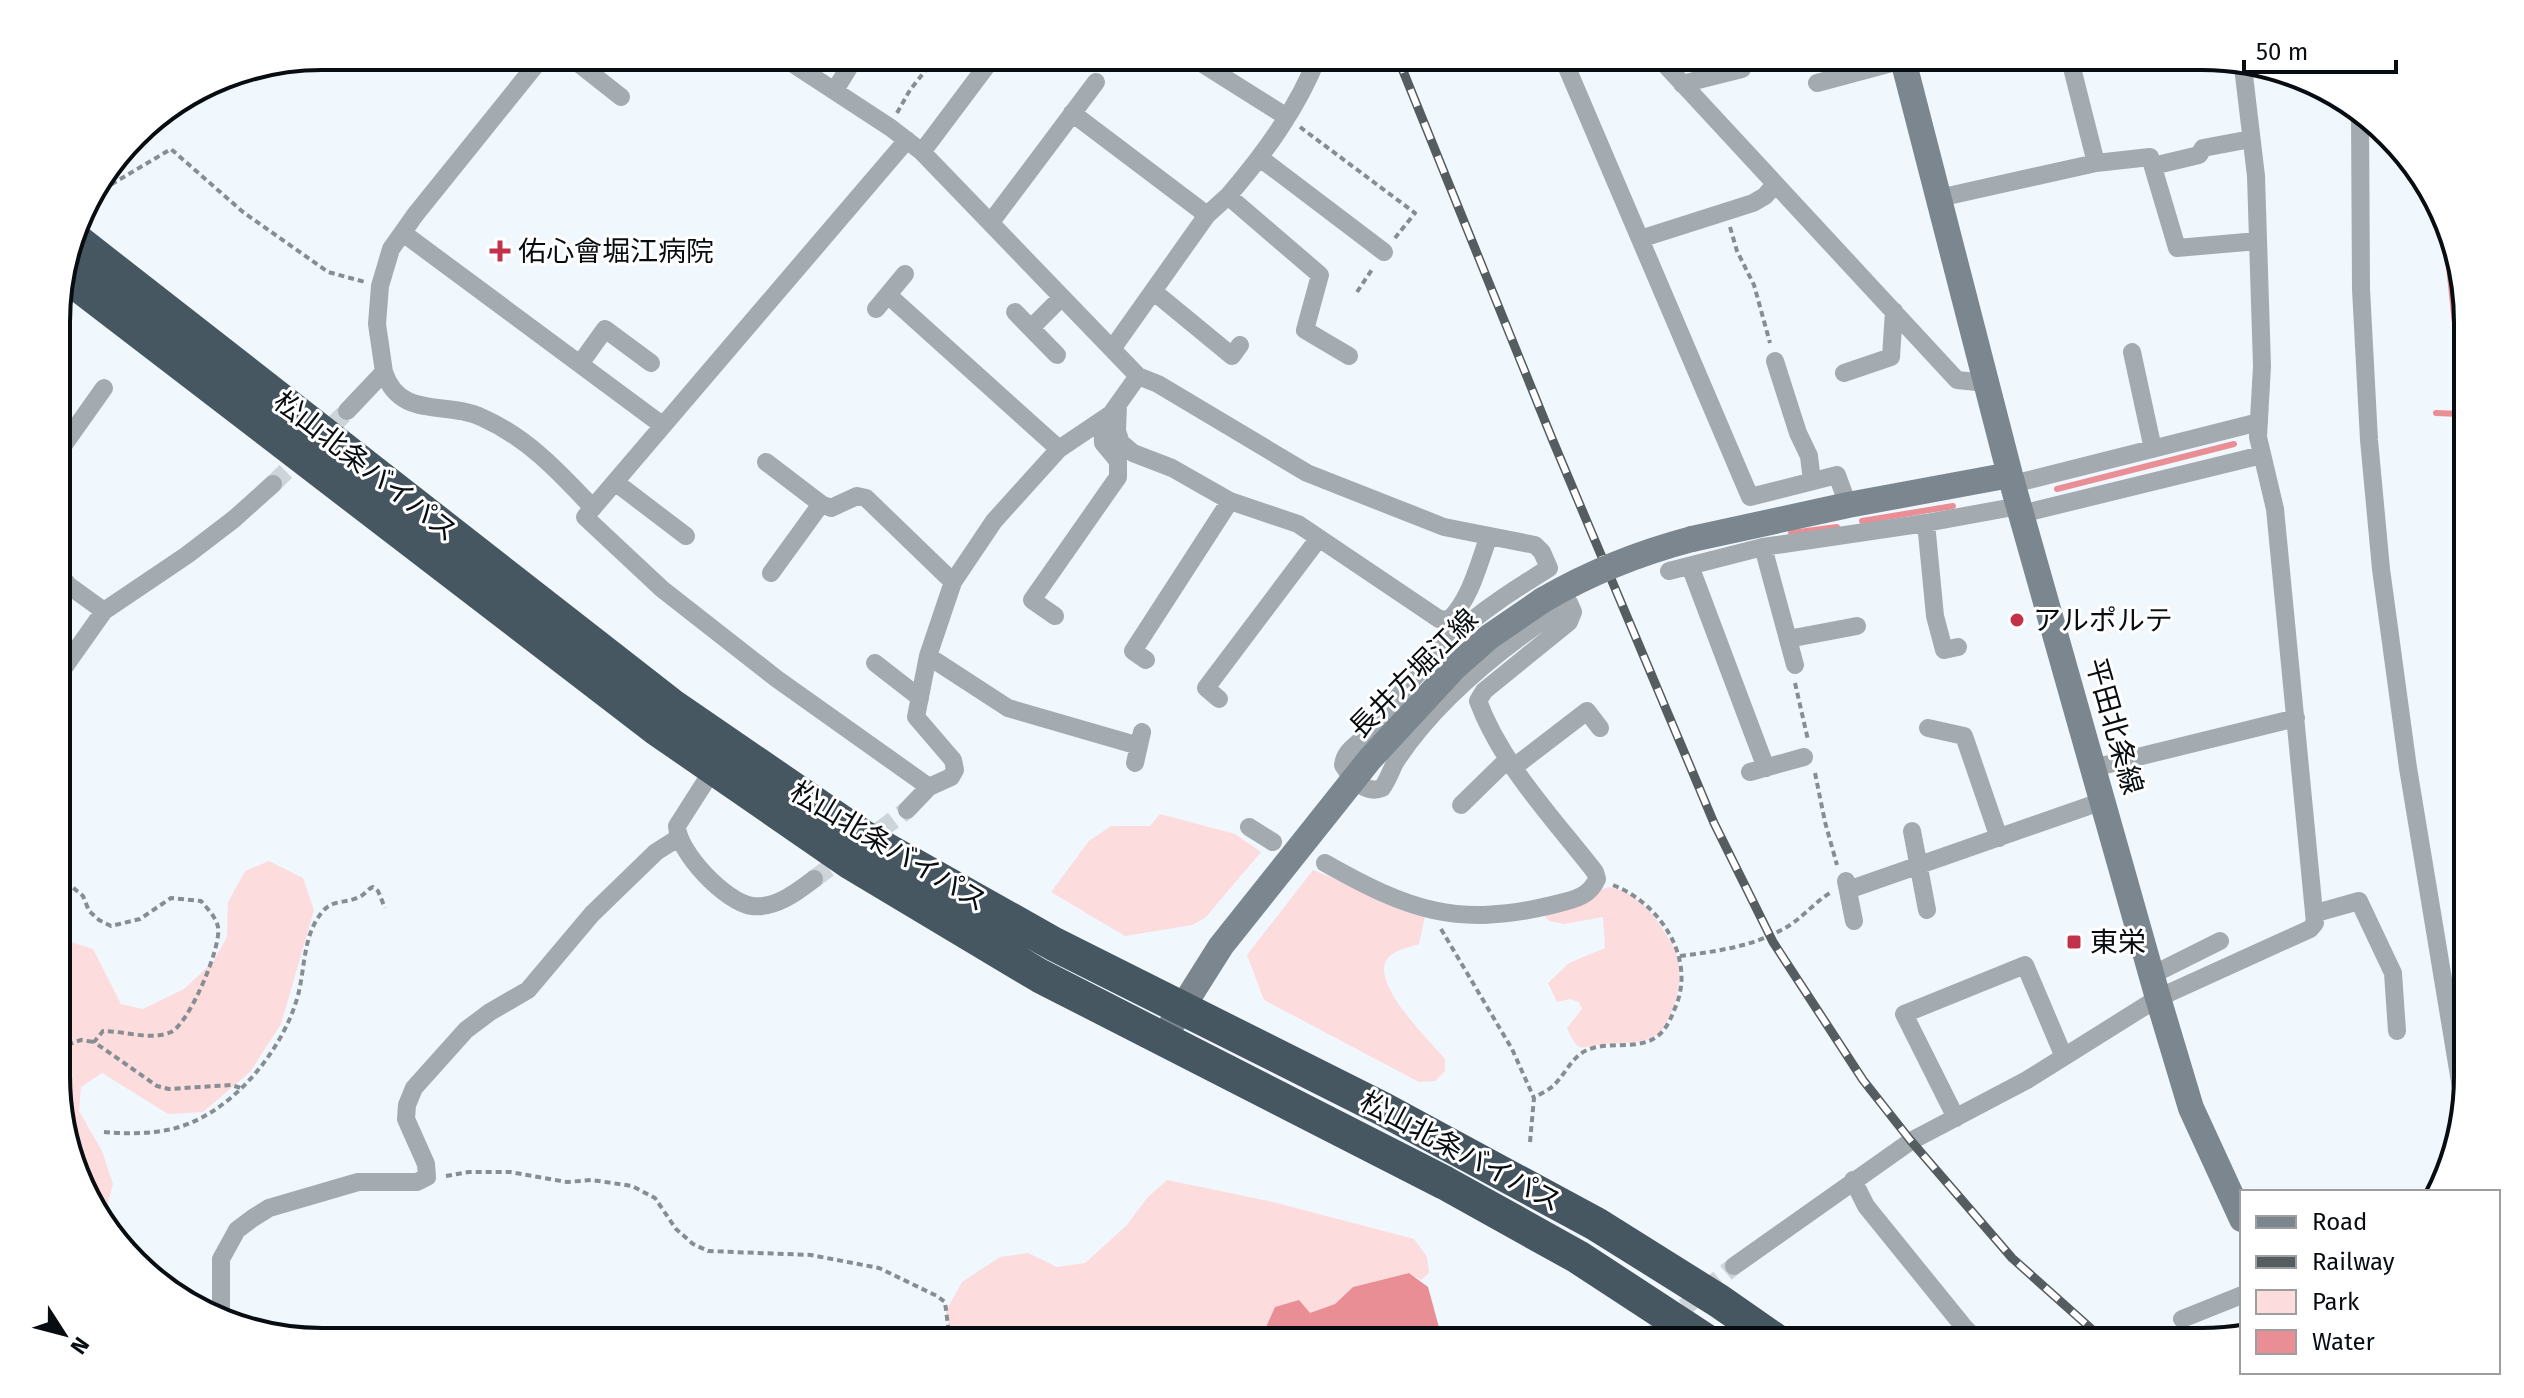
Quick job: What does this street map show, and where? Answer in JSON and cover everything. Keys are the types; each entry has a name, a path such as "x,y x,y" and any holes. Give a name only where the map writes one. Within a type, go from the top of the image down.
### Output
{"highway":[{"name":"松山北条バイパス","path":"82,245 671,705 862,836 1054,944 1383,1109 1596,1224 1757,1327"},
{"name":"松山北条バイパス","path":"74,281 657,729 864,871 1040,976 1445,1183 1578,1257 1685,1327"}],"main road":[{"name":"平田北条線","path":"1906,70 2016,495 2155,987 2191,1108 2240,1215"},
{"name":"長井方堀江線","path":"1163,1038 1221,946 1354,779 1455,667 1489,637 1556,601 1580,578 1628,558 1692,539 1848,505 2016,495"}],"street":[{"path":"532,70 391,249 380,286 377,324 384,372 389,388 398,397 417,406 448,408 480,416 509,431 539,453 593,508"},
{"path":"587,70 621,97"},
{"path":"803,70 915,146 1138,376 1158,384 1307,473 1444,527 1535,545 1542,552 1556,601 1573,612 1569,622 1484,691 1478,701 1490,731 1511,763 1595,872 1597,879 1594,886 1581,898 1526,911 1467,916 1430,912 1371,889 1325,863"},
{"path":"835,90 847,70"},
{"path":"929,787 777,679 662,589 585,517 662,425 982,70"},
{"path":"1212,70 1287,117"},
{"path":"1112,349 1207,215 1228,196 1260,158 1299,98 1312,70"},
{"path":"1568,70 1750,497 1837,475 1848,505"},
{"path":"1670,70 1957,380 1987,383"},
{"path":"1682,84 1738,70"},
{"path":"1817,83 1862,70"},
{"path":"2073,70 2096,163"},
{"path":"2155,987 2310,929 2315,923 2316,913 2275,509 2258,437 2262,366 2258,241 2244,74"},
{"path":"991,222 1096,82"},
{"path":"1072,113 1207,215"},
{"path":"2360,125 2362,304 2369,440 2381,569 2408,768 2453,1040"},
{"path":"2153,166 2199,155 2203,148 2251,139"},
{"path":"1939,198 2096,163 2150,157 2177,248 2258,241"},
{"path":"1260,158 1384,252"},
{"path":"1640,239 1753,203 1765,196 1775,184"},
{"path":"1228,196 1320,275 1305,330 1349,356"},
{"path":"403,233 662,425"},
{"path":"905,274 882,302 1059,449"},
{"path":"1153,291 1232,356 1240,345"},
{"path":"1031,328 1062,297"},
{"path":"1844,373 1891,357 1894,311"},
{"path":"1015,312 1057,355"},
{"path":"580,364 605,329 651,363"},
{"path":"2132,352 2153,449"},
{"path":"1775,361 1798,433 1809,456 1812,481"},
{"path":"347,411 384,372"},
{"path":"907,810 929,787 951,777 955,770 953,760 916,717 928,656 953,582 994,521 1059,449 1102,420 1118,404 1138,376"},
{"path":"70,436 104,388"},
{"path":"1118,404 1117,431 1121,443 1133,453 1172,468 1230,501 1298,524 1439,619 1449,620 1468,594 1489,536"},
{"path":"1055,616 1032,600 1118,477 1118,461 1103,443 1102,420"},
{"path":"1669,571 1763,547 1926,523 2153,449 2259,422"},
{"path":"2016,495 2262,455"},
{"path":"766,462 821,504 831,508 857,496 866,498 953,582"},
{"path":"615,482 686,536"},
{"path":"70,659 104,611 187,555 273,484"},
{"path":"1146,660 1133,651 1230,501"},
{"path":"771,573 821,504"},
{"path":"1926,523 1935,616 1944,650 1958,647"},
{"path":"1219,699 1206,688 1319,538"},
{"path":"1763,547 1795,665"},
{"path":"1690,566 1758,770 1804,757"},
{"path":"1354,779 1343,765 1344,756 1390,704 1455,635 1549,568"},
{"path":"70,586 104,611"},
{"path":"1788,639 1857,626"},
{"path":"928,656 1008,708 1139,747"},
{"path":"875,663 920,698"},
{"path":"1461,805 1511,763 1587,711 1600,728"},
{"path":"2093,768 2296,718"},
{"path":"1928,728 1964,736 1999,838"},
{"path":"714,768 677,826 678,838 709,878 736,900 752,906 790,897 814,879"},
{"path":"1854,921 1847,884 1919,867 2103,801"},
{"path":"1249,827 1273,842"},
{"path":"1912,831 1927,910"},
{"path":"221,1307 221,1259 237,1230 253,1218 269,1208 358,1182 417,1182 427,1177 426,1164 406,1119 407,1105 414,1088 466,1030 528,990 592,914 656,852 678,838"},
{"path":"2316,913 2359,901 2393,973 2397,1031"},
{"path":"1734,1266 1911,1141 2064,1057 2220,941"},
{"path":"1956,1118 1904,1014 2025,965 2064,1057"},
{"path":"1853,1180 1874,1216 1964,1327"},
{"path":"2182,1319 2240,1296"}],"path":[{"path":"891,128 910,90 926,70"},
{"path":"1287,117 1415,213 1357,292"},
{"path":"112,184 171,149 243,212 328,272 380,286"},
{"path":"1725,212 1737,251 1754,285 1775,361"},
{"path":"1534,1098 1553,1086 1578,1054 1594,1048 1638,1044 1658,1036 1677,1003 1682,980 1680,956 1653,910 1639,897 1597,879"},
{"path":"1680,956 1759,941 1790,925 1821,899 1847,884"},
{"path":"70,885 83,896 89,911 111,926 140,919 171,898 201,901 218,925 218,941 212,958 187,1015 178,1027 169,1033 141,1035 103,1031 94,1042"},
{"path":"104,1132 175,1129 225,1103 258,1071 272,1051 296,1003 310,935 326,908 336,902 356,899 373,887 385,908"},
{"path":"1430,912 1526,1075 1534,1098 1530,1142"},
{"path":"70,1044 81,1040 94,1042 157,1086 169,1089 231,1085 241,1088"},
{"path":"427,1177 469,1172 510,1172 567,1182 592,1180 632,1186 655,1198 676,1229 693,1244 708,1251 811,1255 879,1268 945,1302 948,1328"}],"green space":[{"path":"1160,814 1235,834 1261,852 1205,918 1192,925 1125,936 1051,892 1089,841 1111,826 1150,826"},
{"path":"269,861 303,878 314,910 281,1024 250,1072 203,1112 168,1114 102,1073 81,1087 79,1111 102,1151 113,1184 107,1207 89,1173 72,1109 70,942 93,949 121,1004 143,1009 184,989 213,962 227,937 228,902 245,871"},
{"path":"1313,870 1425,916 1419,944 1392,954 1386,961 1384,972 1395,998 1445,1059 1445,1071 1435,1081 1419,1082 1264,1000 1247,955"},
{"path":"1608,887 1636,899 1656,919 1676,953 1679,987 1670,1016 1652,1038 1581,1047 1567,1028 1582,1009 1579,1002 1570,999 1557,1002 1548,983 1569,963 1605,948 1603,917 1564,924 1549,921 1545,916"},
{"path":"1167,1180 1273,1202 1414,1239 1427,1257 1429,1273 1421,1280 1409,1273 1353,1287 1335,1304 1275,1327 949,1328 946,1311 962,1282 1000,1257 1028,1253 1057,1267 1085,1263 1127,1225 1147,1198"}],"water":[{"path":"2446,260 2453,305 2453,333"},
{"path":"1409,1273 1428,1287 1439,1327 1266,1328 1275,1307 1299,1300 1310,1313 1335,1304 1353,1287"}],"waterway":[{"path":"2436,413 2453,414"},
{"path":"2057,489 2234,444"},
{"path":"1862,521 1953,506"},
{"path":"1791,533 1837,527"}],"tunnel":[{"path":"273,484 347,411"},
{"path":"814,879 907,810"},
{"path":"1661,1327 1734,1266"}],"railway":[{"path":"1403,70 1553,441 1714,823 1773,942 1863,1080 1911,1141 2012,1258 2089,1327"}],"place":[{"name":"佑心會堀江病院","path":"500,251"},
{"name":"アルポルテ","path":"2017,620"},
{"name":"東栄","path":"2074,942"}]}
